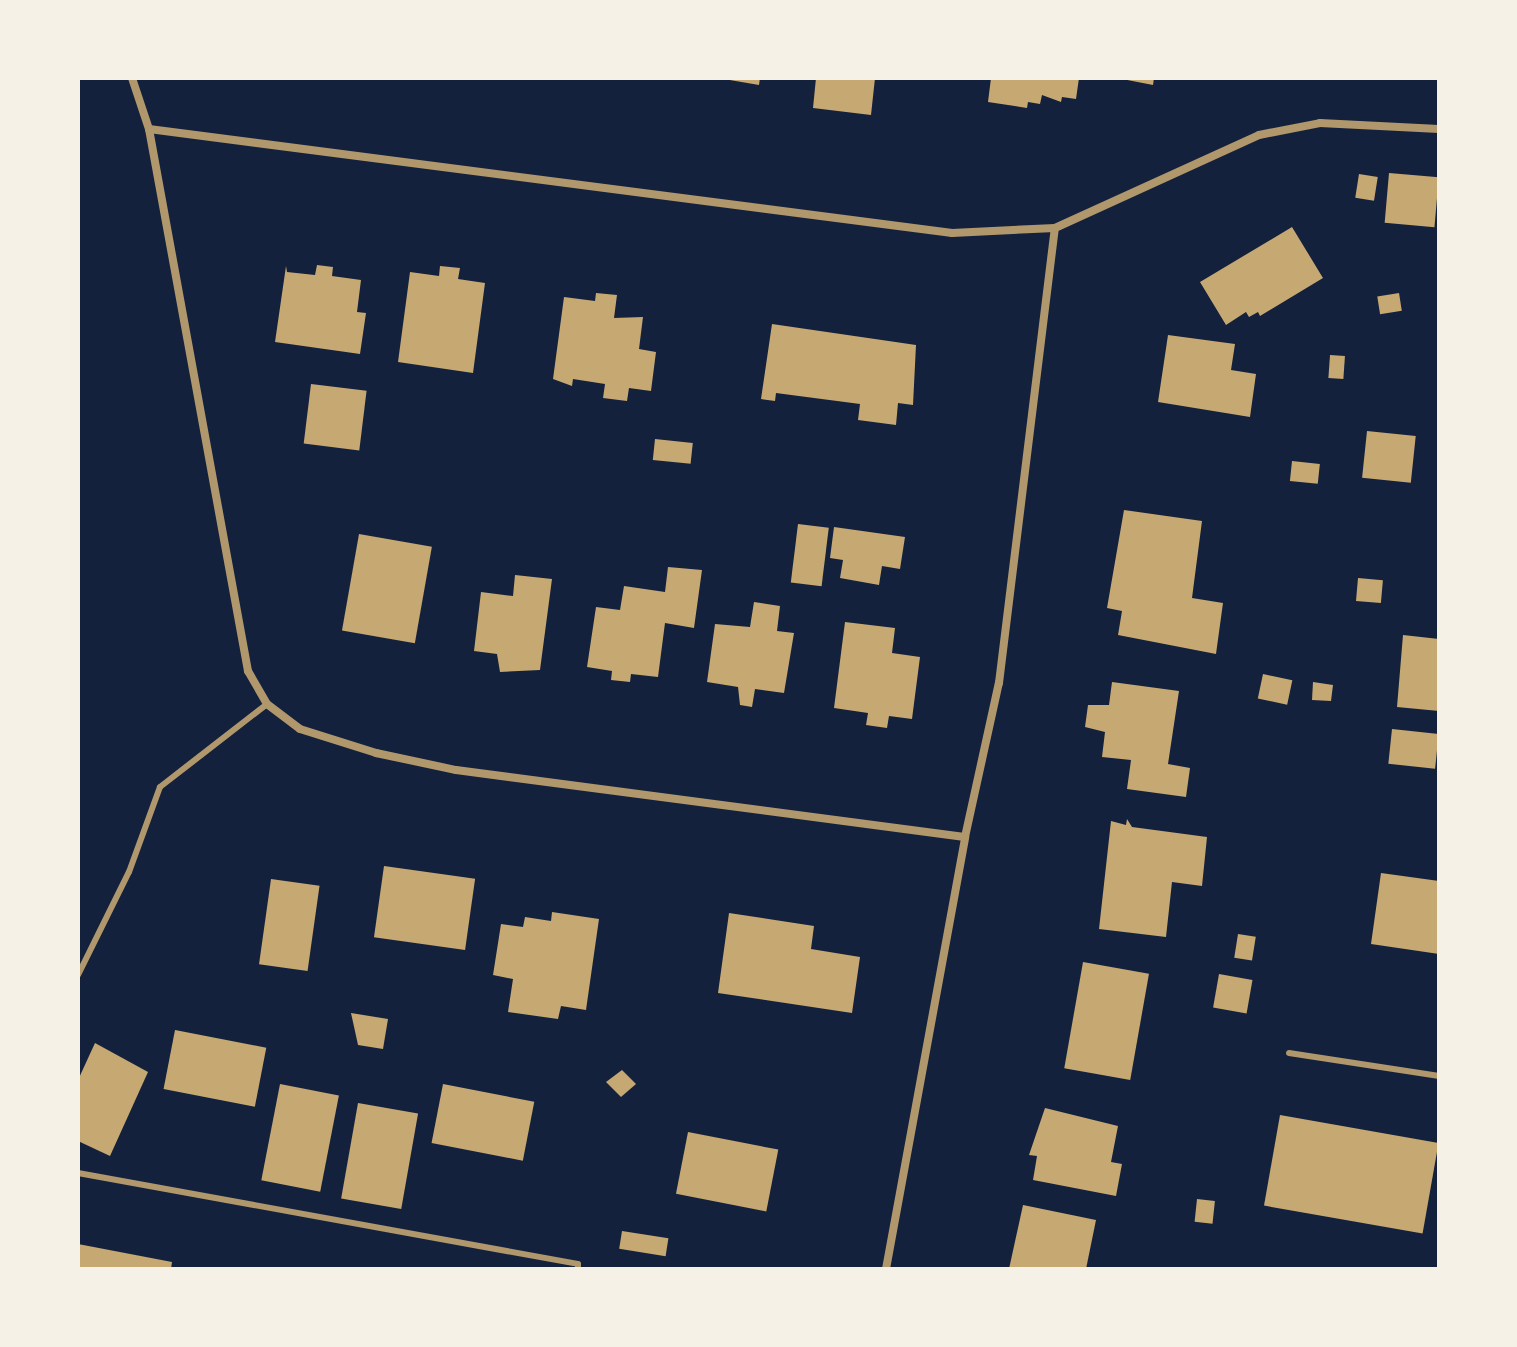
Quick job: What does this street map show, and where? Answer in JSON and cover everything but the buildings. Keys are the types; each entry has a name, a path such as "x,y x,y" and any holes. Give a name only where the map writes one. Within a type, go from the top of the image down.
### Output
{"street":[{"path":"132,78 149,129 248,671 267,704 300,729 376,753 456,770 965,837"},
{"path":"149,129 952,233 1055,228 1259,135 1320,123 1439,129"},
{"path":"886,1269 965,837 999,683 1055,228"}],"lane":[{"path":"78,975 129,872 160,787 267,704"},
{"path":"1289,1053 1439,1076"},
{"path":"78,1173 578,1264 578,1269"}]}
